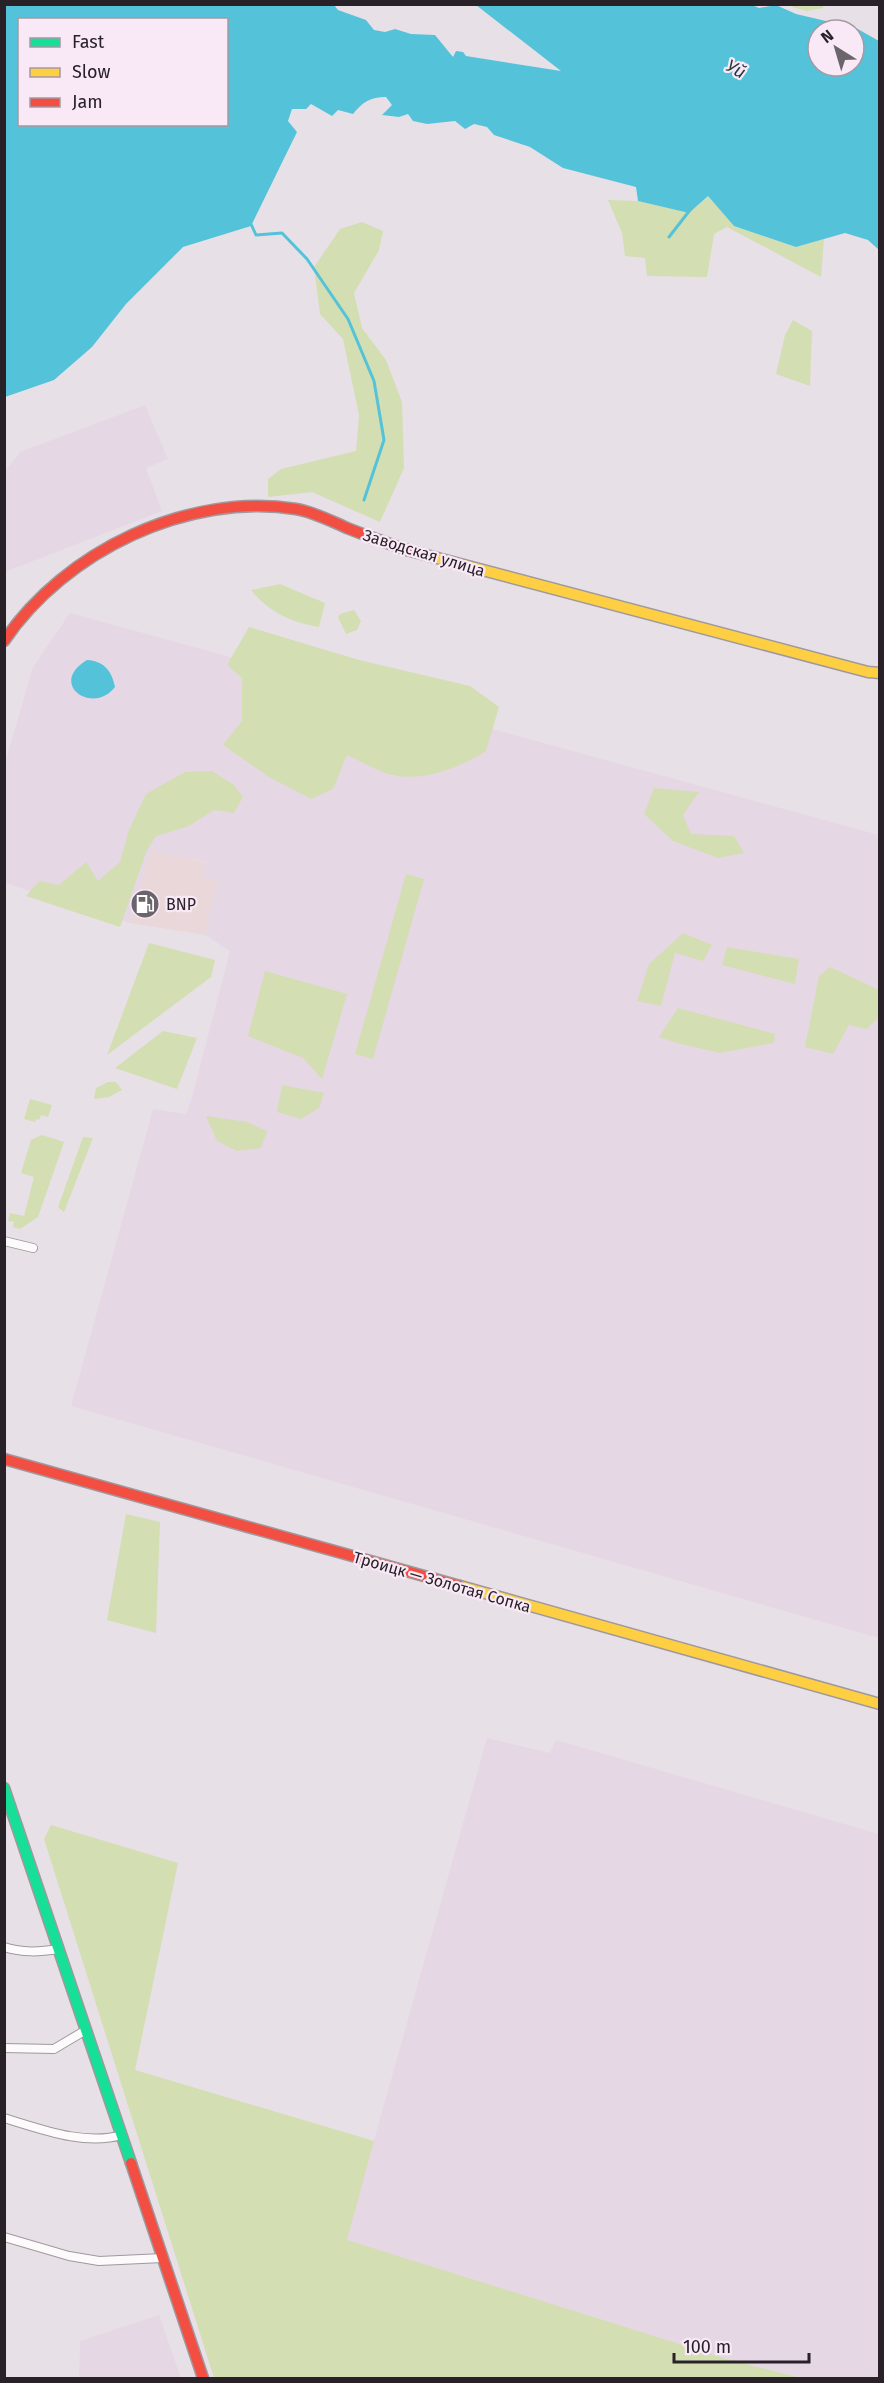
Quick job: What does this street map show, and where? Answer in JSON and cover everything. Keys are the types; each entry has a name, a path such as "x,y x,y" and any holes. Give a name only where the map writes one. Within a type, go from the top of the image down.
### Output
{"street":[{"name":"Заводская улица","path":"4,641 28,609 49,589 81,563 116,544 185,518 249,506 278,506 300,509 386,543 438,560 879,673"},
{"path":"4,1241 33,1248"},
{"name":"Троицк — Золотая Сопка","path":"4,1459 879,1704"},
{"path":"4,1788 203,2379"},
{"path":"4,1947 18,1952 59,1949"},
{"path":"4,2048 54,2049 86,2030"},
{"path":"4,2118 90,2140 106,2140 122,2135"},
{"path":"4,2237 69,2256 99,2261 163,2258"}],"shaded area":[{"path":"145,405 168,459 146,468 162,511 5,572 5,471 20,452"},
{"path":"70,613 879,835 879,1638 71,1406 153,1109 186,1114 230,951 205,935 218,880 204,878 206,862 150,850 130,923 5,883 4,766 33,667"},
{"path":"150,849 207,863 218,880 205,935 130,923"},
{"path":"487,1738 550,1753 556,1740 879,1834 879,2378 801,2378 734,2361 346,2240"},
{"path":"159,2315 181,2378 79,2378 80,2341"}],"green space":[{"path":"793,5 823,5 823,8 807,11 792,7"},
{"path":"708,196 734,226 796,247 824,239 821,277 727,227 714,234 707,277 647,276 645,258 625,256 622,233 608,200 638,201 689,213"},
{"path":"362,222 383,231 379,250 354,293 362,328 386,360 402,402 404,468 380,522 312,492 268,497 268,479 281,469 356,451 359,415 343,339 320,314 314,267 340,229"},
{"path":"793,320 812,331 810,386 776,374 785,335"},
{"path":"280,584 325,603 319,627 282,615 266,605 251,590"},
{"path":"354,610 361,621 357,630 346,634 338,617 340,614"},
{"path":"249,627 359,660 470,686 499,707 486,751 450,769 411,777 385,773 347,755 333,789 311,799 269,777 223,745 242,721 242,678 227,665"},
{"path":"212,771 234,785 243,797 234,813 214,810 189,826 156,836 147,850 120,927 26,896 39,881 59,885 86,862 98,881 120,862 129,830 146,794 185,772"},
{"path":"654,788 699,792 683,815 691,834 734,836 744,853 718,858 673,841 644,814"},
{"path":"406,874 424,879 373,1059 355,1054"},
{"path":"683,933 712,945 703,961 675,953 661,1006 637,1001 649,964"},
{"path":"149,943 215,960 211,977 107,1055"},
{"path":"727,947 799,959 795,984 722,965"},
{"path":"830,967 879,990 879,1018 866,1029 849,1025 833,1054 805,1047 819,976"},
{"path":"265,971 347,994 322,1079 303,1058 248,1036"},
{"path":"678,1008 775,1034 774,1043 720,1053 659,1037"},
{"path":"163,1031 197,1038 177,1089 115,1068"},
{"path":"108,1082 116,1082 122,1090 109,1097 94,1099 96,1088"},
{"path":"282,1085 324,1093 319,1108 301,1119 277,1112"},
{"path":"30,1099 52,1105 48,1117 41,1115 35,1122 24,1119"},
{"path":"206,1116 247,1122 267,1131 261,1148 237,1151 217,1141"},
{"path":"42,1135 64,1142 38,1217 20,1229 13,1227 14,1222 8,1221 10,1213 24,1216 34,1177 21,1173 31,1140"},
{"path":"83,1137 93,1138 64,1212 58,1207"},
{"path":"126,1514 160,1522 156,1633 107,1620"},
{"path":"51,1825 178,1863 135,2070 374,2141 347,2240 734,2361 801,2378 214,2378 44,1839"}],"water":[{"name":"Уй","path":"5,5 334,5 338,10 366,20 374,30 385,32 395,29 411,34 435,35 453,57 456,51 463,52 466,56 561,71 476,5 752,5 759,8 776,5 796,14 813,18 806,18 806,78 866,78 866,34 879,41 879,250 868,240 845,233 796,247 734,226 708,196 689,213 638,201 636,187 563,168 530,147 494,135 487,127 474,124 465,129 455,121 427,124 413,121 408,114 399,117 382,115 392,105 386,97 367,101 353,114 338,110 332,116 311,104 306,109 292,109 288,121 297,132 251,226 183,247 126,304 92,347 54,380 5,397"},
{"path":"87,660 103,665 112,676 115,687 106,695 86,698 72,687 71,678 76,669"}],"waterway":[{"path":"669,237 690,210"},
{"path":"251,224 256,235 282,233 307,259 348,319 374,381 384,440 364,500"}],"traffic: fast":[{"path":"4,1788 131,2163"}],"traffic: slow":[{"path":"407,550 868,672 880,673"},
{"path":"460,1586 880,1704"}],"traffic: jam":[{"path":"4,641 30,609 60,580 95,555 132,535 172,520 213,510 255,506 303,510 407,550"},
{"path":"4,1459 460,1586"},
{"path":"131,2163 203,2378"}],"place":[{"name":"BNP","path":"145,904"}]}
